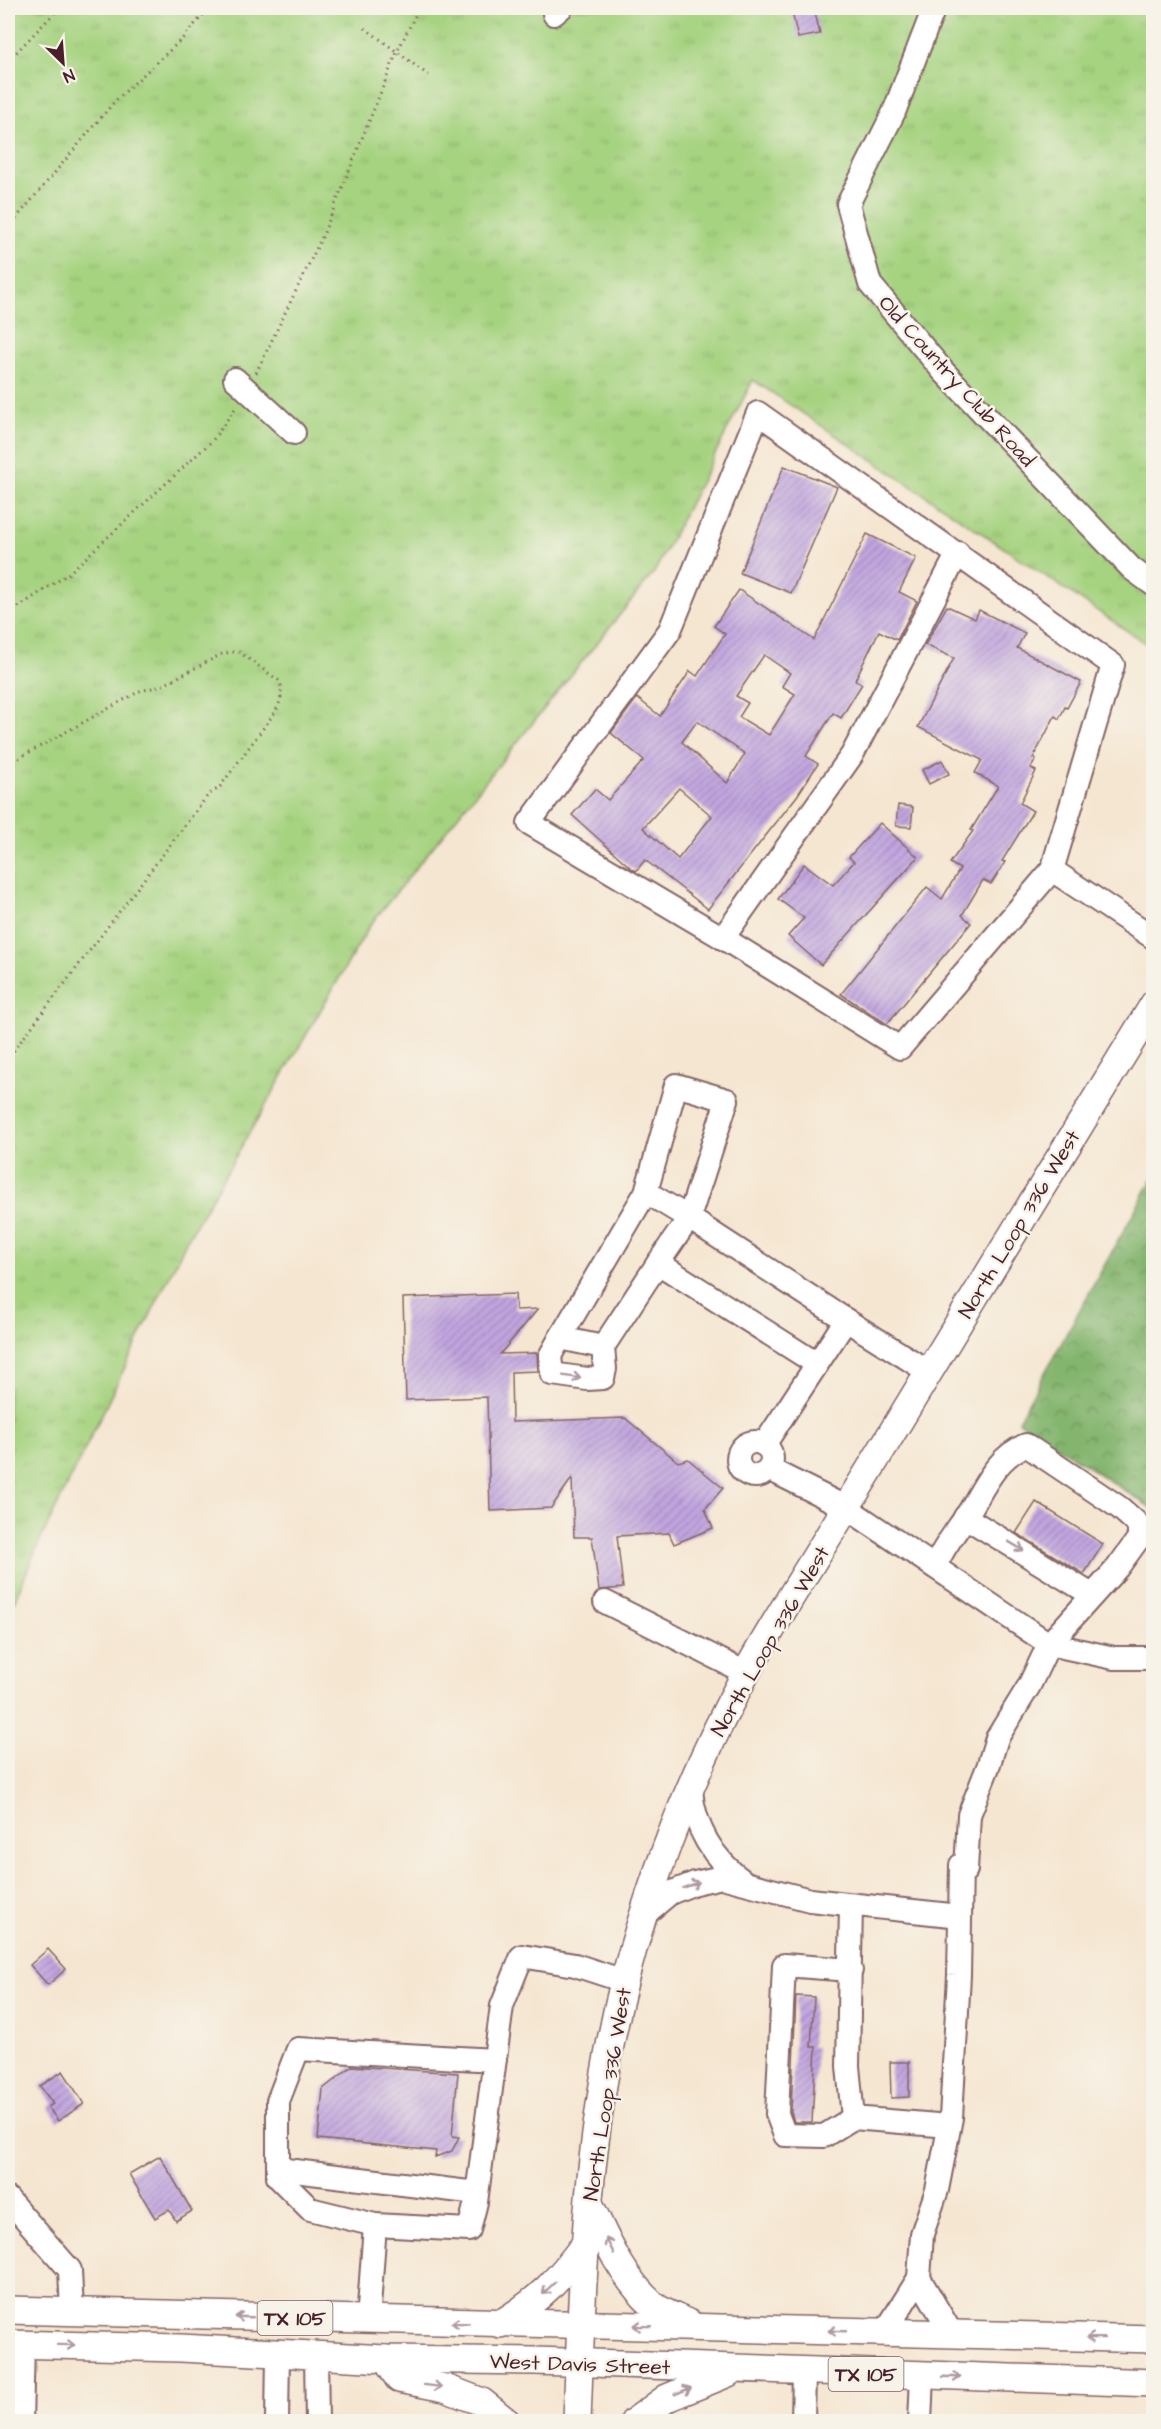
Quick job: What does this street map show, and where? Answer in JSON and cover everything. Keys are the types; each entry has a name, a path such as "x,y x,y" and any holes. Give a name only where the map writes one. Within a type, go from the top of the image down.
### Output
{"main road":[{"name":"North Loop 336 West","path":"577,2421 588,2201 610,2048 624,1981 663,1857 691,1790 746,1673 1154,1004"},
{"path":"588,2201 613,2252 633,2283 654,2306 696,2328"},
{"path":"500,2324 534,2303 556,2282 586,2243"},
{"name":"West Davis Street","path":"8,2310 1154,2339"},
{"name":"West Davis Street","path":"15,2344 278,2352 386,2359 579,2363 1154,2384"},
{"path":"386,2359 399,2379 445,2388 482,2402 507,2421"},
{"path":"634,2421 667,2398 736,2369"}],"street":[{"name":"Old Country Club Road","path":"934,8 894,112 848,204 870,284 943,371 1132,569 1154,585"},
{"path":"241,385 294,433"},
{"path":"758,413 1113,664 1052,870 900,1048 723,938 529,823 670,630 758,413"},
{"path":"723,938 852,755 958,553"},
{"path":"1052,870 1154,938"},
{"path":"676,1085 727,1100 688,1218 603,1347 605,1369 603,1378 587,1379 552,1374 550,1356 646,1192 676,1085"},
{"path":"646,1192 929,1372"},
{"path":"658,1263 817,1364"},
{"path":"764,1445 846,1320"},
{"path":"560,1338 603,1347"},
{"path":"751,1442 764,1445 772,1456 769,1469 758,1476 745,1474 738,1463 740,1450 751,1442"},
{"path":"885,2332 920,2278 922,2234 937,2190 947,2148 957,2024 961,1865 966,1870 969,1815 997,1738 1029,1686 1049,1644 1139,1538 1139,1525 1120,1508 1026,1445 1011,1452 988,1478 965,1517 946,1542 934,1567"},
{"path":"769,1469 847,1508 1049,1644 1114,1658 1154,1658"},
{"path":"965,1517 1092,1595"},
{"path":"605,1602 746,1673"},
{"path":"691,1790 692,1810 708,1844 727,1869 744,1882"},
{"path":"645,1914 670,1893 695,1883 722,1877 810,1900 960,1916"},
{"path":"851,1905 848,2066 853,2118"},
{"path":"495,2060 298,2049 278,2101 278,2177 310,2209 375,2224 469,2230 477,2193 495,2060 502,2006 522,1956 575,1965 624,1981"},
{"path":"851,1970 784,1965 777,2114 785,2135 824,2136 853,2118 949,2126"},
{"path":"278,2169 477,2193"},
{"path":"8,2199 70,2270 72,2312"},
{"path":"368,2320 375,2224"},
{"path":"920,2278 952,2334"},
{"path":"15,2344 21,2421"},
{"path":"277,2421 278,2352"},
{"path":"316,2354 317,2421"},
{"path":"803,2421 804,2372"},
{"path":"920,2421 922,2376"}],"path":[{"path":"8,61 59,8"},
{"path":"8,228 72,149 116,101 182,39 209,8"},
{"path":"8,614 68,574 213,440 322,235 398,52 419,8"},
{"path":"366,28 429,75"},
{"path":"8,764 140,691 161,687 222,654 239,652 268,670 281,686 281,699 276,711 261,728 250,749 219,788 208,795 8,1058"}],"green space":[{"path":"8,8 1153,8 1153,648 753,380 655,571 370,925 186,1242 37,1547 8,1617"},
{"path":"1153,1178 1153,1509 1018,1421"}],"building":[{"path":"791,8 814,8 820,34 798,38"},
{"path":"784,466 837,487 791,593 740,573"},
{"path":"867,534 916,558 899,592 917,601 897,640 879,631 855,680 862,684 841,718 833,713 806,756 818,764 797,796 708,909 645,860 636,871 631,868 572,815 595,789 608,800 644,760 611,733 637,698 660,716 690,671 697,676 725,634 714,626 739,590 814,640","holes":["764,655 790,673 782,686 795,694 769,735 739,717 748,703 736,696","697,721 745,754 727,783 682,742","679,788 712,816 678,859 643,828"]},
{"path":"947,606 975,619 979,610 1025,633 1017,648 1081,682 1059,719 1055,716 1033,758 1036,759 1031,768 1036,771 1020,803 1033,811 1002,861 1005,862 991,884 983,880 962,915 971,923 887,1024 841,994 927,887 942,899 960,869 950,863 973,831 971,830 998,786 975,773 982,760 918,727 954,658 925,645"},
{"path":"942,760 949,774 929,784 922,770"},
{"path":"898,805 913,807 911,827 896,826"},
{"path":"880,823 918,857 821,965 788,936 804,918 778,899 804,864 833,885 854,862 849,857"},
{"path":"515,1294 516,1310 538,1309 500,1354 537,1353 538,1371 511,1372 512,1422 625,1418 678,1462 688,1459 723,1488 705,1509 713,1528 674,1544 669,1533 617,1536 623,1588 599,1590 592,1537 574,1537 572,1478 551,1508 490,1511 487,1397 406,1400 403,1298"},
{"path":"1036,1502 1103,1544 1084,1574 1016,1533"},
{"path":"48,1949 66,1969 48,1985 30,1965"},
{"path":"796,1996 814,1997 811,2047 816,2047 812,2122 794,2122 791,2112"},
{"path":"890,2062 909,2062 909,2097 891,2098"},
{"path":"352,2066 458,2073 452,2136 459,2137 452,2151 435,2157 436,2151 318,2139 323,2089"},
{"path":"63,2071 84,2104 58,2121 48,2107 53,2104 40,2086"},
{"path":"160,2156 192,2211 176,2221 169,2210 155,2218 129,2174"}]}
